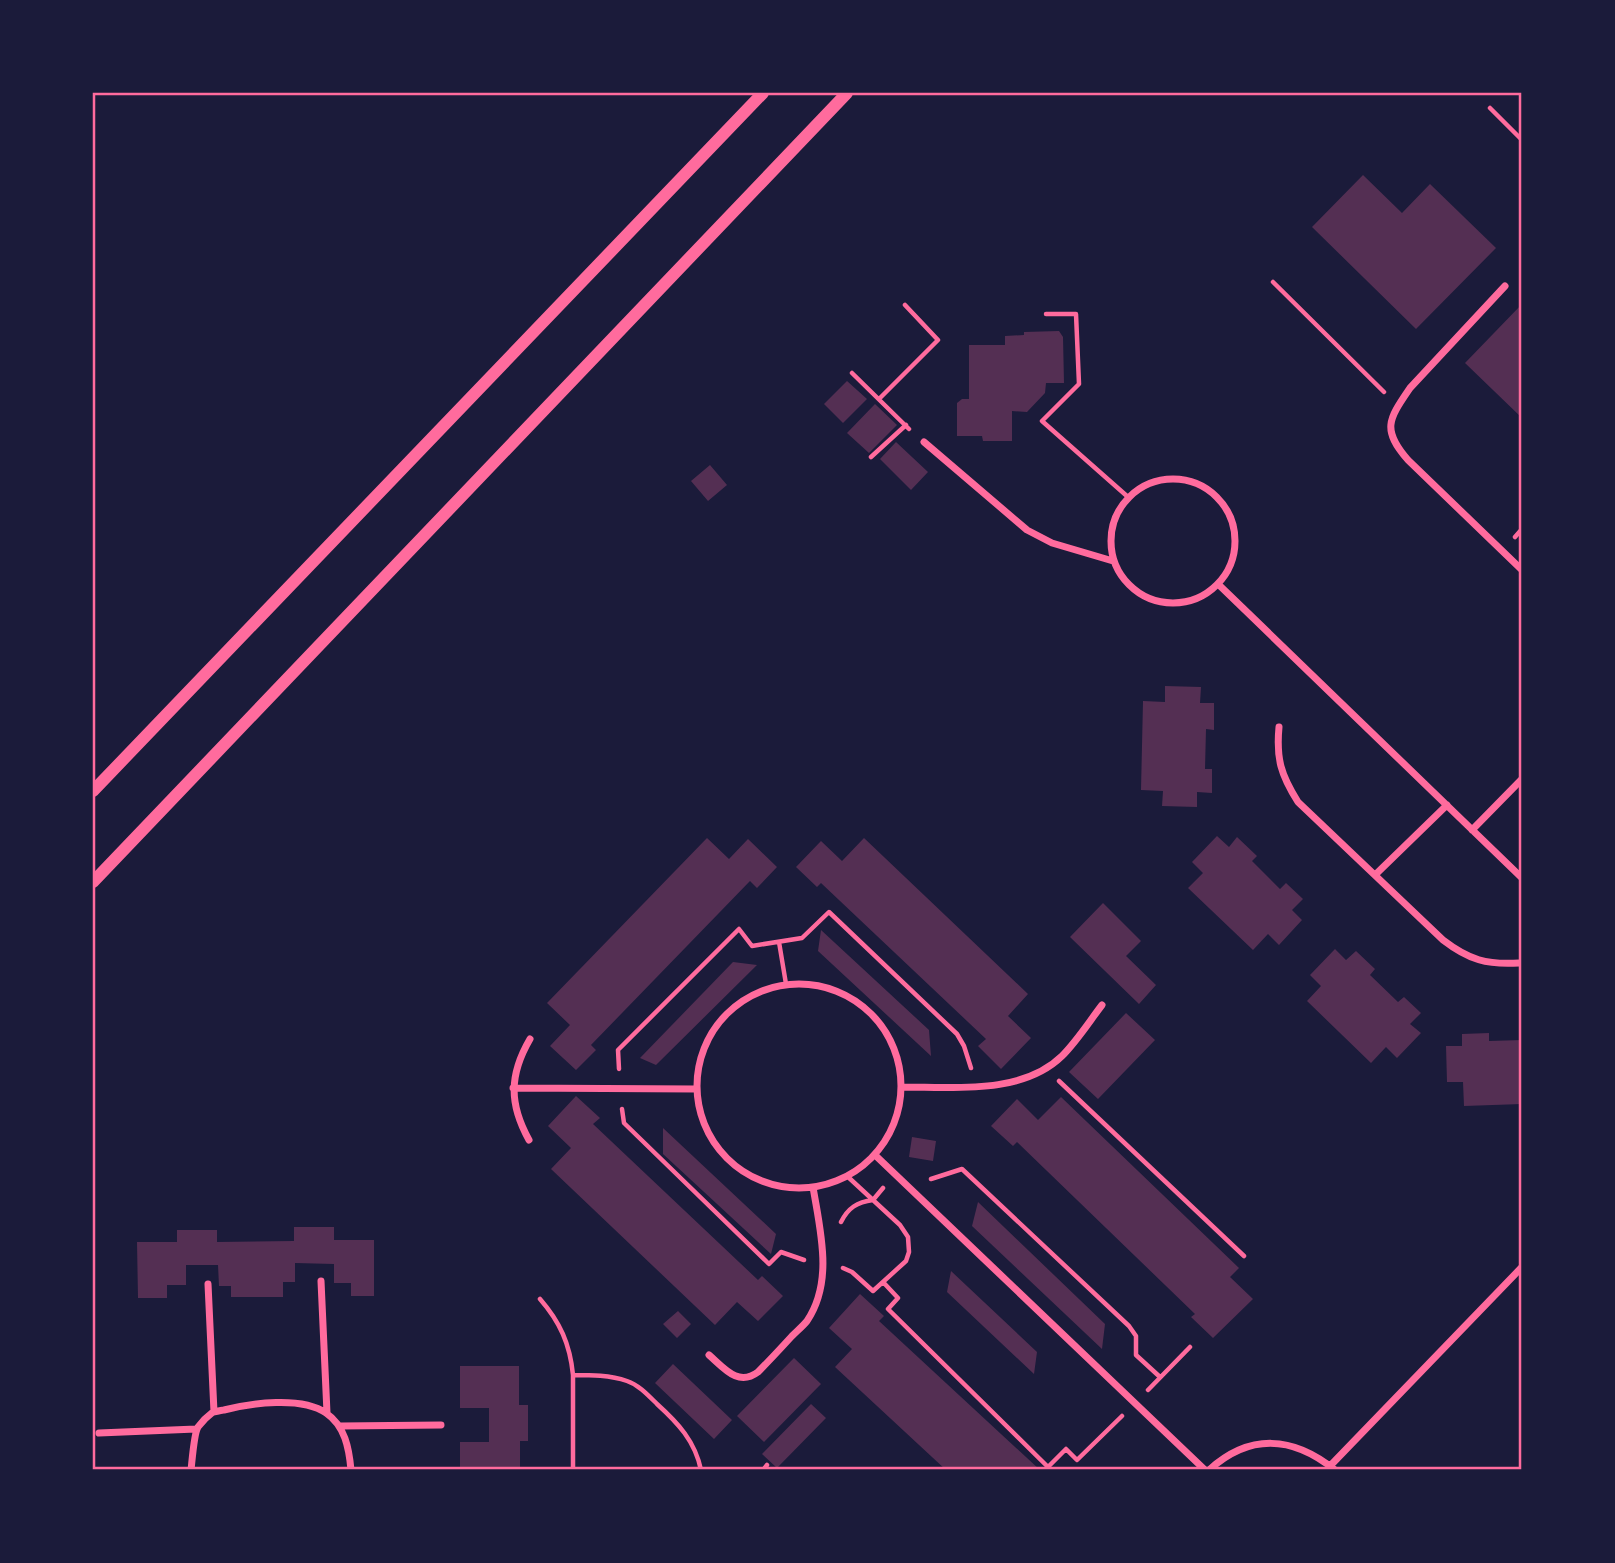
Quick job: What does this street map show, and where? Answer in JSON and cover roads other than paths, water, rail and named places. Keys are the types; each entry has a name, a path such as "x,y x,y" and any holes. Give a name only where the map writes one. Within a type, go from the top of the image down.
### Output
{"street":[{"path":"93,791 763,93"},
{"path":"93,882 847,93"},
{"path":"1505,286 1410,388 1390,424 1394,444 1408,460 1522,570"},
{"path":"924,442 1027,530 1052,543 1114,561"},
{"path":"1167,479 1188,480 1208,489 1223,504 1233,523 1236,545 1230,566 1218,584 1204,595 1187,602 1169,603 1150,599 1121,577 1114,561 1110,544 1111,527 1128,497 1145,485 1167,479"},
{"path":"1218,584 1522,878"},
{"path":"1279,727 1277,747 1280,767 1298,802 1460,953 1478,961 1498,965 1519,963"},
{"path":"1472,830 1522,779"},
{"path":"1375,875 1447,804"},
{"path":"786,984 815,984 844,993 868,1009 887,1031 898,1058 902,1087 895,1123 887,1140 875,1155 847,1177 813,1187 784,1187 757,1179 733,1164 714,1142 701,1117 696,1089 700,1059 712,1031 732,1008 757,992 786,984"},
{"path":"902,1087 988,1087 1022,1079 1046,1068 1062,1056 1102,1005"},
{"path":"529,1140 520,1124 513,1088 518,1062 530,1039"},
{"path":"513,1088 696,1089"},
{"path":"875,1155 1207,1470 1244,1447 1266,1443 1289,1445 1310,1453 1332,1468 1522,1267"},
{"path":"709,1355 732,1374 751,1378 807,1320 816,1303 823,1266 823,1247 813,1187"},
{"path":"321,1281 327,1413"},
{"path":"208,1284 214,1412"},
{"path":"191,1470 197,1429 214,1412 238,1406 281,1404 316,1407 327,1413 340,1426 345,1437 351,1470"},
{"path":"340,1426 441,1425"},
{"path":"99,1433 197,1429"}]}
